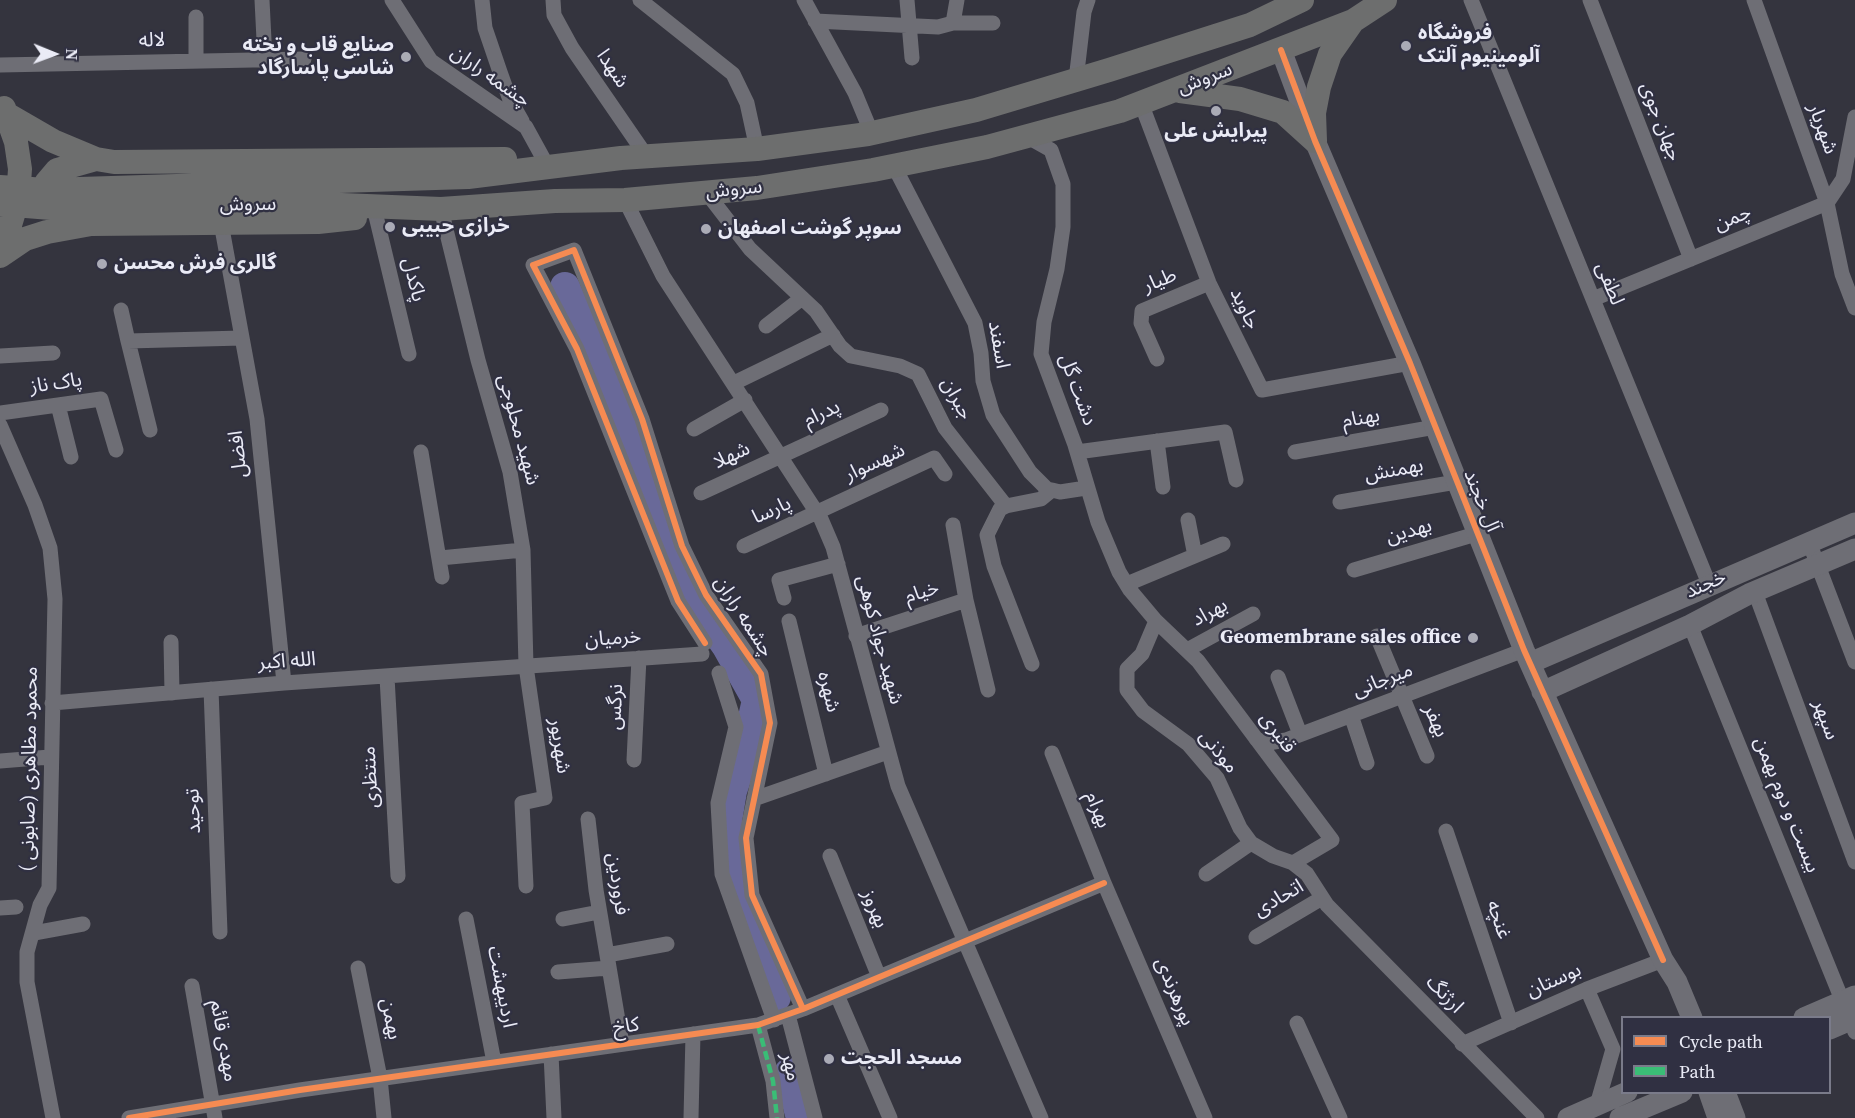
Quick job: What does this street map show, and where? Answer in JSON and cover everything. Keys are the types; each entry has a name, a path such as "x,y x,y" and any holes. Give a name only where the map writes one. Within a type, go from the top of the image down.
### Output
{"main road":[{"name":"سروش","path":"55,203 317,204 441,209 555,201 625,200 757,188 894,166 1026,136 1141,103 1353,21 1385,0"},
{"name":"سروش","path":"55,203 468,177 621,158 757,149 872,134 976,111 1076,80 1250,25 1286,4"},
{"path":"1281,50 1286,4"},
{"path":"1315,141 1314,113 1318,87 1330,54 1353,21"},
{"path":"1174,90 1240,99 1283,112 1315,141"},
{"path":"0,247 5,215 18,198 20,170 16,142 4,108"},
{"path":"4,108 53,141 96,159 160,162 621,158"},
{"path":"0,255 25,239 96,159"},
{"path":"0,187 55,203 221,223 318,222 441,209"},
{"path":"5,215 55,203"}],"street":[{"path":"262,0 265,60"},
{"name":"چشمه راران","path":"392,0 431,61 526,127 543,159"},
{"path":"482,0 485,28 500,72 510,100 526,127"},
{"name":"شهدا","path":"553,0 554,15 572,48 647,157"},
{"path":"640,0 733,74 747,103 757,149"},
{"path":"804,0 855,93 872,134"},
{"path":"907,0 912,58"},
{"path":"953,23 957,0"},
{"path":"1076,80 1084,12 1088,0"},
{"name":"لطفی","path":"1471,0 1710,584"},
{"name":"جهان جوی","path":"1590,0 1691,259"},
{"name":"شهریار","path":"1754,0 1827,203 1842,274 1855,308"},
{"path":"196,17 196,61"},
{"path":"816,21 938,27 953,23 993,23"},
{"name":"آل خجند","path":"1281,50 1315,141 1410,363 1455,482 1527,657 1663,960 1677,982 1692,1016"},
{"name":"لاله","path":"0,65 304,59"},
{"name":"جاوید","path":"1141,103 1209,283 1262,390 1410,363"},
{"path":"1827,203 1844,179 1855,117"},
{"name":"دشت گل","path":"1026,136 1052,150 1063,184 1063,226 1057,269 1044,322 1041,354 1110,552 1126,584 1156,621"},
{"name":"اسفند","path":"894,166 975,323 981,353 982,381 993,415 1030,472 1052,490"},
{"name":"جبران","path":"706,192 750,249 802,298 851,356 900,366 918,374 945,428 1006,506"},
{"name":"شهید جواد کوهی","path":"625,200 663,276 746,400 817,514 833,547 898,786 1041,1118"},
{"name":"چمن","path":"1593,299 1827,203"},
{"name":"شهید محلوجی","path":"441,209 478,360 510,472 523,550 526,666"},
{"name":"پاکدل","path":"376,216 410,354"},
{"name":"افضل","path":"221,223 257,419 284,683"},
{"name":"چشمه راران","path":"574,250 642,419 682,546 706,595 761,674 770,723 746,838 752,895 803,1009"},
{"name":"خرمیان","path":"526,666 639,658 704,649 678,601 577,349 533,265 574,250"},
{"name":"طیار","path":"1157,359 1141,323 1142,311 1209,283"},
{"path":"766,326 802,298"},
{"path":"121,310 150,430"},
{"path":"734,383 833,335"},
{"path":"128,340 242,338"},
{"path":"0,356 53,353"},
{"name":"پاک ناز","path":"0,413 101,399 116,450"},
{"path":"694,429 746,400"},
{"path":"58,405 71,457"},
{"name":"پدرام","path":"781,456 881,410"},
{"name":"محمود مظاهری (صابونی )","path":"0,425 35,505 50,548 55,599 49,888 40,905 27,952 27,982 53,1118"},
{"name":"بهنام","path":"1295,452 1435,427"},
{"path":"1077,452 1225,432 1236,480"},
{"path":"1156,441 1163,487"},
{"path":"421,453 442,578"},
{"name":"شهلا","path":"701,493 781,456"},
{"name":"شهسوار","path":"817,514 934,458 945,474"},
{"name":"بهمنش","path":"1340,502 1455,482"},
{"path":"1032,664 994,566 987,536 1000,509 1006,506 1041,499 1052,490 1060,492 1086,488"},
{"name":"پارسا","path":"744,546 817,514"},
{"path":"1188,520 1195,556"},
{"name":"خجند","path":"1527,657 1559,650 1855,523"},
{"name":"خیام","path":"953,525 966,600 988,690"},
{"name":"بهدین","path":"1354,570 1476,534"},
{"path":"1809,542 1855,662"},
{"path":"1126,584 1223,544"},
{"name":"خجند","path":"1542,692 1690,625 1755,592 1855,549"},
{"path":"440,558 523,550"},
{"path":"784,598 779,580 838,564"},
{"name":"سپهر","path":"1755,592 1855,862"},
{"name":"خیام","path":"856,636 966,600"},
{"name":"بهراد","path":"1187,650 1253,614"},
{"name":"شهره","path":"789,621 826,774"},
{"name":"قنبری","path":"1156,621 1187,650 1332,840 1293,862"},
{"name":"موذنی","path":"1156,621 1142,654 1127,669 1127,690 1143,711 1188,744 1217,778 1240,828 1251,843 1273,856 1293,862 1307,874 1322,898"},
{"name":"بیست و دوم بهمن","path":"1690,625 1852,1014"},
{"name":"بهفر","path":"1377,636 1428,756"},
{"path":"171,642 172,693"},
{"path":"1559,650 1552,656 1551,671 1558,678 1572,678"},
{"name":"میرجانی","path":"1256,739 1268,742 1300,735 1401,696 1527,657"},
{"name":"نرگس","path":"634,759 639,658"},
{"name":"الله اکبر","path":"52,703 284,683 526,666"},
{"name":"شهریور","path":"526,666 545,798 522,803 526,886"},
{"path":"719,673 736,727 718,803 722,874 781,1018 815,1118"},
{"name":"منتظری","path":"387,677 398,876"},
{"path":"1278,677 1300,735"},
{"name":"توحید","path":"211,689 220,932"},
{"path":"1351,716 1367,763"},
{"path":"754,799 888,752"},
{"name":"بهرام","path":"1052,753 1104,883"},
{"path":"0,761 50,757"},
{"name":"فروردین","path":"588,819 599,912 622,1044"},
{"name":"غنچه","path":"1446,831 1511,1023"},
{"path":"1206,874 1251,843"},
{"name":"بهروز","path":"830,856 879,977"},
{"name":"کاخ","path":"129,1118 214,1110 380,1078 758,1025 803,1009 1104,883"},
{"name":"پورهرندی","path":"1104,883 1205,1118"},
{"name":"اتحادی","path":"1256,937 1322,898"},
{"name":"ارژنگ","path":"1322,898 1462,1044 1538,1118"},
{"path":"0,908 16,907"},
{"path":"563,919 599,912"},
{"name":"اردیبهشت","path":"466,919 494,1062"},
{"path":"34,933 83,924"},
{"path":"558,972 667,944"},
{"name":"آل خجند","path":"1663,960 1665,987 1677,1016"},
{"name":"بوستان","path":"1462,1044 1587,989 1663,960"},
{"name":"بهمن","path":"358,968 380,1078 384,1118"},
{"name":"مهدی قائم","path":"192,986 214,1110"},
{"path":"1587,989 1613,1049 1618,1109"},
{"path":"837,995 890,1118"},
{"path":"1820,1016 1852,1014"},
{"path":"1831,1028 1852,1014"},
{"path":"1297,1023 1340,1118"},
{"name":"مهر","path":"758,1025 773,1081 777,1118"},
{"path":"691,1118 693,1034"},
{"path":"551,1054 554,1118"},
{"path":"1568,1118 1618,1109 1675,1094"},
{"path":"1710,1094 1718,1118"},
{"path":"1726,1094 1735,1118"}],"waterway":[{"path":"565,287 615,398 670,549 699,607 726,645 757,700 746,748 732,791 727,821 732,866 776,997"},
{"path":"789,1073 801,1118"}],"marked path":[{"path":"758,1025 773,1081 777,1118"}],"cycle path":[{"path":"1281,50 1315,141 1410,363 1524,650 1663,960"},
{"path":"705,643 678,601 577,349 533,265 574,250 642,419 682,546 706,595 761,674 770,723 746,838 752,895 803,1009"},
{"path":"129,1118 300,1090 758,1025 803,1009 1104,883"}],"place":[{"name":"فروشگاه آلومینیوم آلتک","path":"1406,46"},
{"name":"صنایع قاب و تخته شاسی پاسارگاد","path":"406,57"},
{"name":"پیرایش علی","path":"1216,111"},
{"name":"خرازی حبیبی","path":"390,227"},
{"name":"سوپر گوشت اصفهان","path":"706,229"},
{"name":"گالری فرش محسن","path":"102,264"},
{"name":"Geomembrane sales office","path":"1473,638"},
{"name":"مسجد الحجت","path":"829,1059"}]}
